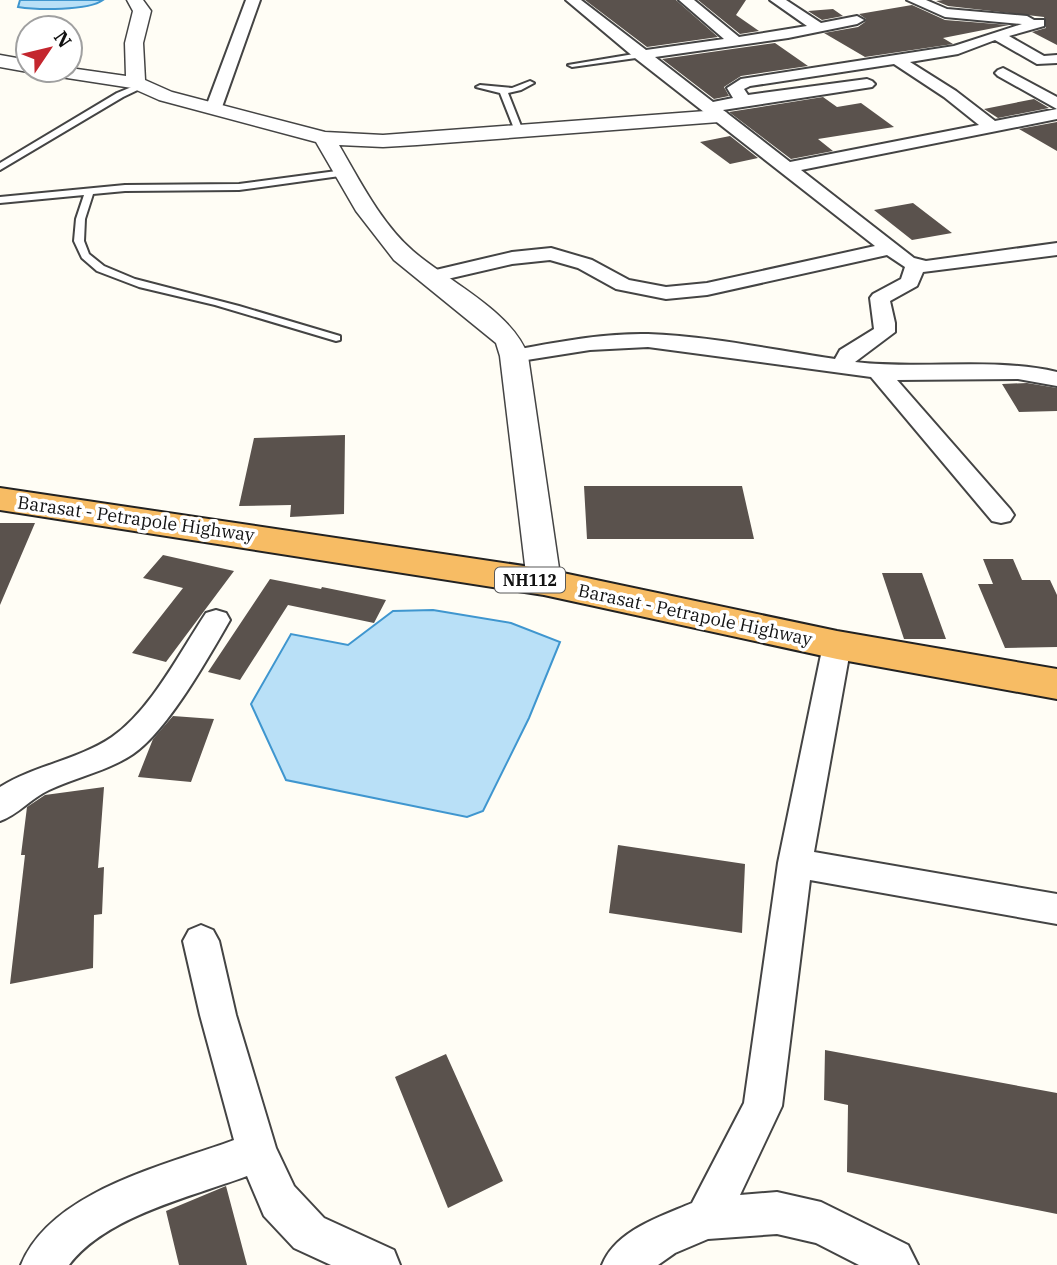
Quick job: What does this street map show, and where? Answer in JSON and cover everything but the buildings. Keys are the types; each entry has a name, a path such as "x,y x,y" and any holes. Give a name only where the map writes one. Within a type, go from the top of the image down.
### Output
{"highway":[{"name":"Barasat - Petrapole Highway","path":"0,499 544,582 837,645 1057,684"}],"street":[{"path":"135,0 142,12 134,43 139,85"},
{"path":"214,107 253,0"},
{"path":"573,0 640,55 915,267 1057,249"},
{"path":"686,0 736,41"},
{"path":"777,0 819,28"},
{"path":"914,0 945,13 1057,26"},
{"path":"640,55 766,37 857,20"},
{"path":"740,101 741,96 735,88 746,82 958,50 996,35 1039,23"},
{"path":"996,35 1042,61 1057,59"},
{"path":"766,37 788,50"},
{"path":"896,59 950,94 992,127"},
{"path":"809,60 831,69"},
{"path":"1003,73 1057,104"},
{"path":"84,76 139,85 166,96 324,138 383,141 714,112 740,101 867,83"},
{"path":"787,168 1057,114"},
{"path":"324,138 382,232 403,255 497,328 509,341 514,356 544,582"},
{"path":"430,277 524,256 551,254 577,261 623,285 666,293 707,289 890,249"},
{"path":"842,367 848,355 884,332 886,327 880,298 910,282 915,267"},
{"path":"514,356 580,344 653,342 878,371 1018,372 1057,379"},
{"path":"878,371 1001,515"},
{"path":"0,808 6,800 37,783 103,758 125,744 150,716 216,620"},
{"path":"707,1218 763,1106 795,863 837,645"},
{"path":"795,863 1057,909"},
{"path":"201,941 218,1014 257,1152 279,1200 309,1233 379,1265"},
{"path":"42,1265 63,1238 109,1206 257,1152"},
{"path":"623,1265 660,1238 707,1218 777,1213 821,1223 893,1260 897,1265"}],"lane":[{"path":"572,65 640,55"},
{"path":"480,87 503,91 521,89 530,83"},
{"path":"0,167 139,85"},
{"path":"503,91 519,131"},
{"path":"0,200 148,187 239,187 344,173"},
{"path":"90,191 79,226 80,248 89,260 108,272 158,289 211,301 336,338"}],"water":[{"path":"20,0 103,0 75,8 49,9 18,7"},
{"path":"433,610 511,623 560,642 529,718 483,811 467,817 286,780 251,704 291,634 348,645 393,611"}]}
